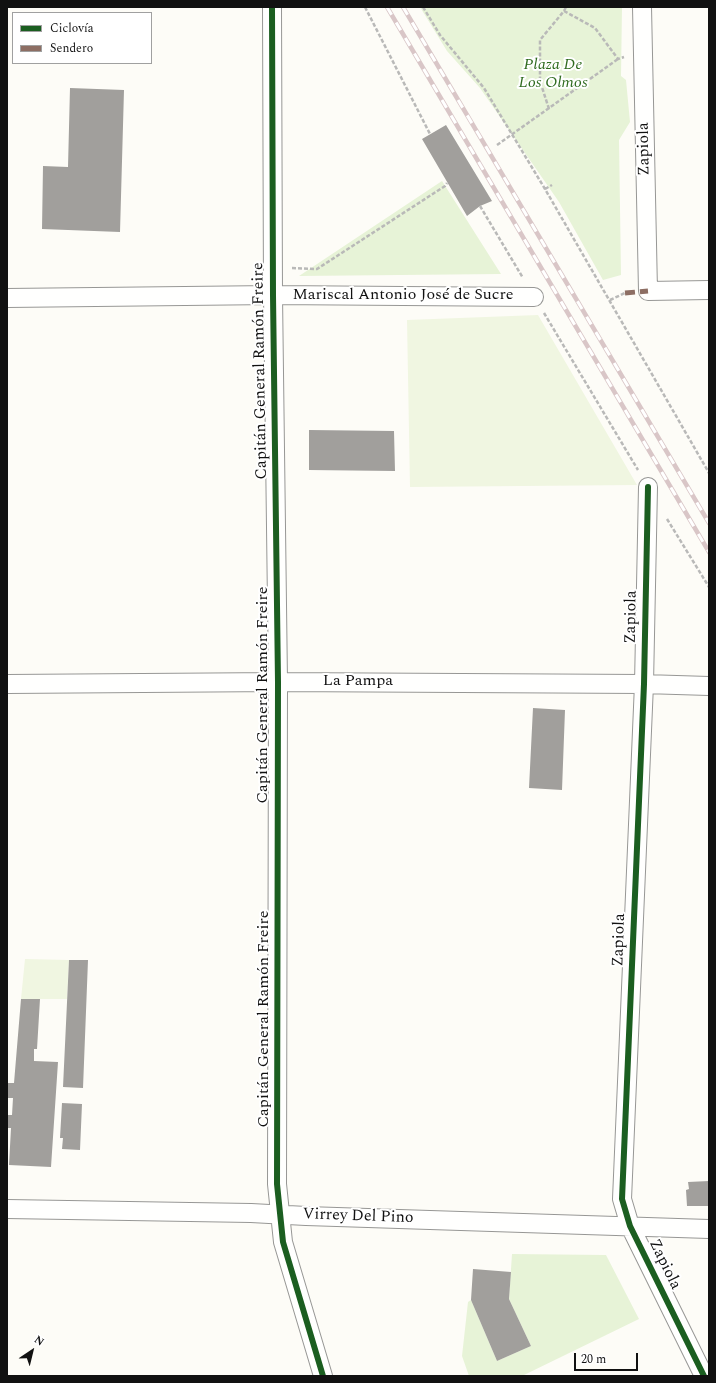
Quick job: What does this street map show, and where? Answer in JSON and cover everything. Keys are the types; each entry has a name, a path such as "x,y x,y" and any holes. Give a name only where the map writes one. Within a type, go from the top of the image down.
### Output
{"street":[{"name":"Capitán General Ramón Freire","path":"272,7 273,295 278,682 277,1184 279,1214 284,1242 324,1376"},
{"name":"Zapiola","path":"642,7 648,291 709,290"},
{"name":"Mariscal Antonio José de Sucre","path":"7,298 273,295 534,297"},
{"name":"Zapiola","path":"648,487 644,684 622,1199 630,1226 704,1376"},
{"name":"La Pampa","path":"7,684 278,682 644,684 709,686"},
{"name":"Virrey Del Pino","path":"7,1208 279,1214 709,1229"}],"path":[{"path":"365,7 430,134"},
{"path":"424,7 440,35 484,88 545,189 709,472"},
{"path":"549,109 540,81 540,40 566,7"},
{"path":"564,11 595,28 618,59"},
{"path":"497,145 618,59 642,52"},
{"path":"273,267 317,269 445,186 447,183"},
{"path":"545,189 552,185"},
{"path":"480,206 648,487"},
{"path":"610,300 625,294"},
{"path":"664,514 709,586"}],"green space":[{"name":"Plaza De Los Olmos","path":"420,7 622,7 621,76 626,80 630,122 619,140 621,275 603,280 559,202 480,88 447,51"},
{"path":"442,181 501,274 299,276"},
{"path":"538,315 637,485 410,487 407,320"},
{"path":"25,959 69,960 67,999 21,999"},
{"path":"512,1254 606,1255 639,1319 522,1376 469,1376 462,1356 468,1302 471,1300 497,1361 531,1346 509,1299"}],"building":[{"path":"70,88 124,90 120,232 42,229 43,166 68,167"},
{"path":"446,125 492,201 480,206 467,216 422,139"},
{"path":"309,430 394,431 395,471 309,470"},
{"path":"533,708 565,710 562,790 529,788"},
{"path":"69,960 88,960 83,1088 63,1087"},
{"path":"21,999 40,999 37,1049 34,1049 34,1061 58,1062 51,1167 9,1165 11,1128 7,1128 7,1115 12,1115 13,1098 7,1098 7,1083 14,1083"},
{"path":"62,1103 82,1104 80,1150 62,1149 63,1138 60,1138"},
{"path":"709,1181 709,1206 687,1206 686,1190 689,1189 688,1182"},
{"path":"473,1269 511,1272 509,1299 531,1346 497,1361 471,1300"}],"railway":[{"path":"387,7 709,552"},
{"path":"403,7 709,523"}],"marked path":[{"path":"625,293 648,291"}],"cycle path":[{"path":"272,7 273,295 278,682 277,1184 283,1242 323,1376"},
{"path":"648,487 644,684 622,1199 630,1226 704,1376"}]}
